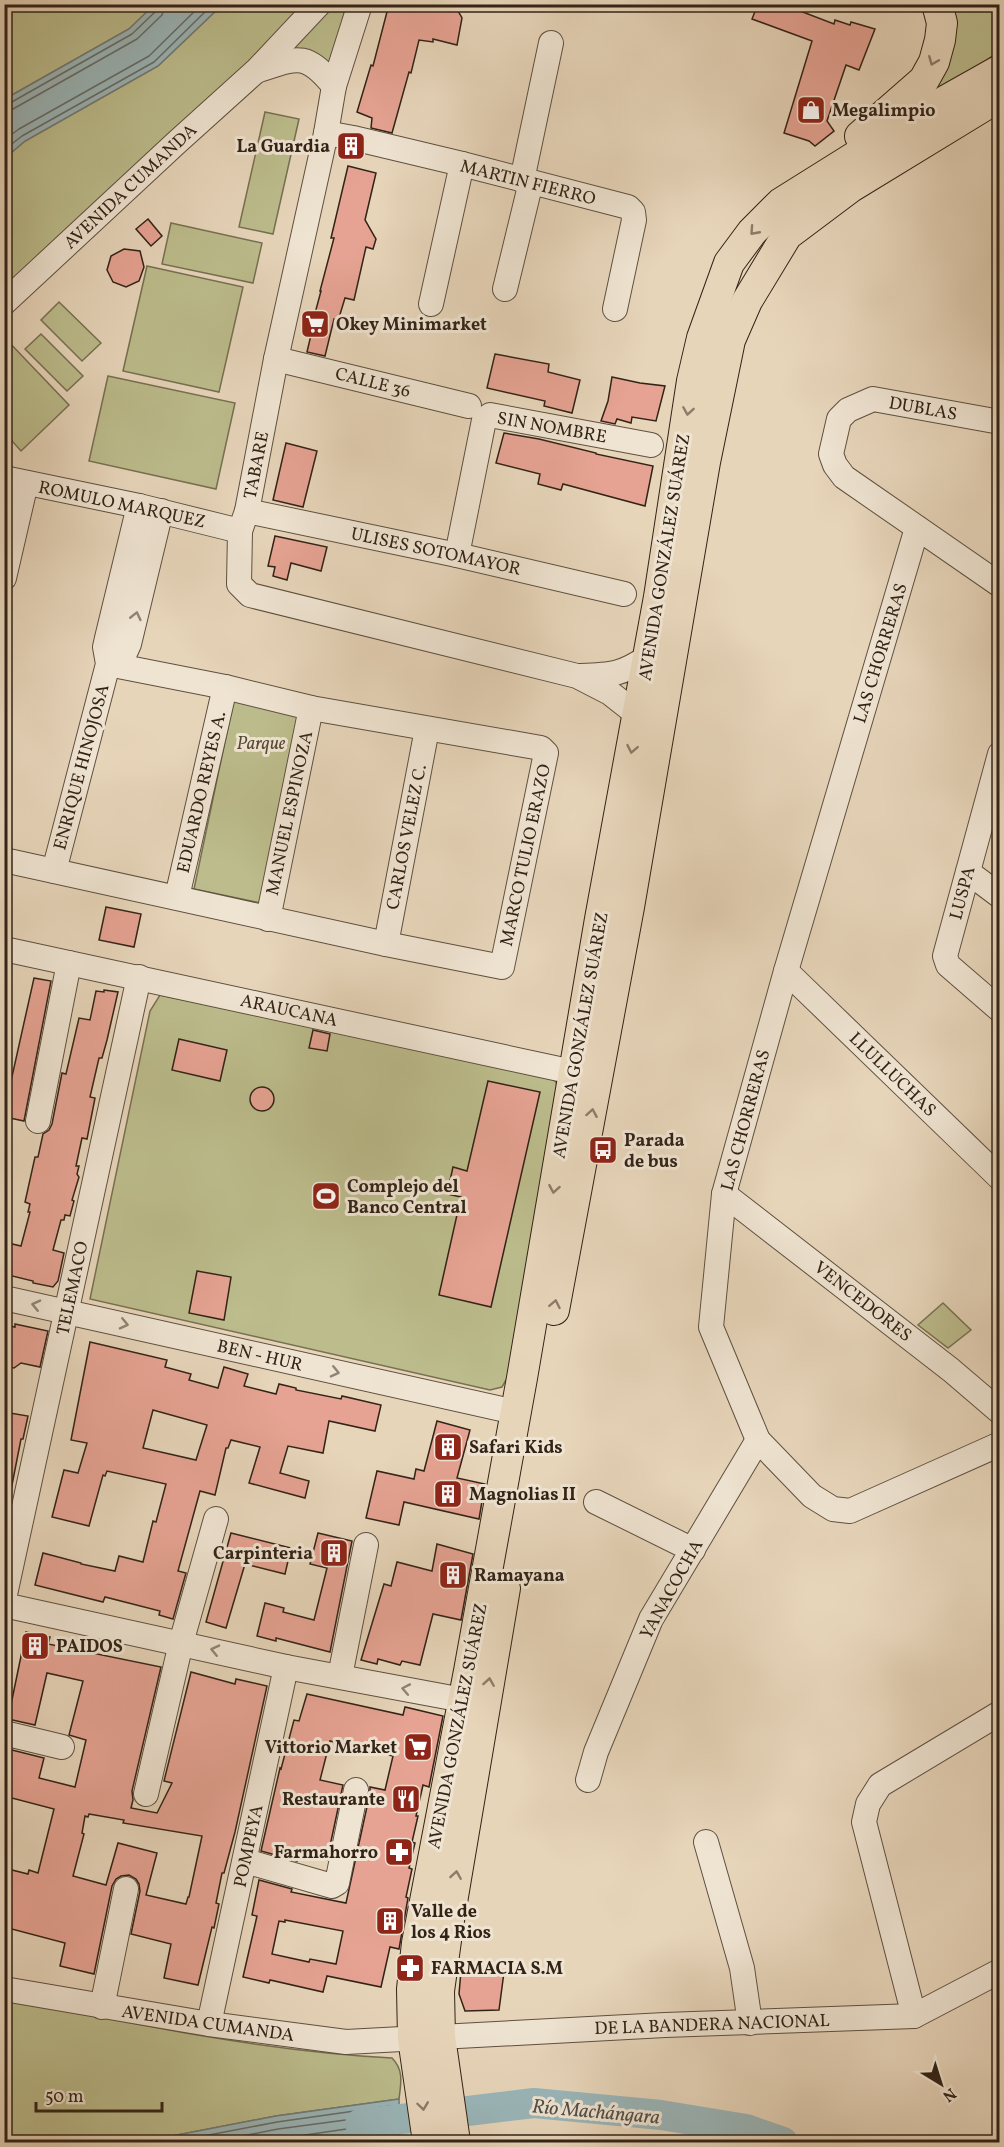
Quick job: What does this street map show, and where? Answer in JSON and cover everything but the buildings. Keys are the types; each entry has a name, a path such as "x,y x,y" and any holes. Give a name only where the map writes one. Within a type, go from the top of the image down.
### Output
{"main road":[{"path":"797,192 924,80 934,62 940,40 942,23 937,4"},
{"name":"AVENIDA GONZÁLEZ SUÁREZ","path":"455,2142 431,2070 426,2037 412,1989 417,1942 463,1700 600,919 639,715 702,338 729,263 752,232 781,203 936,106 999,70"},
{"name":"AVENIDA GONZÁLEZ SUÁREZ","path":"426,2037 439,1991 499,1619 544,1362 632,895 705,462 730,340 747,301 787,235 851,187 999,96"},
{"name":"AVENIDA GONZÁLEZ SUÁREZ","path":"428,2142 431,2070"}],"street":[{"name":"AVENIDA CUMANDA","path":"4,303 257,70 319,4"},
{"name":"TABARE","path":"360,4 334,86 326,134 276,359 243,521 239,584 250,596 577,676 610,693 639,715"},
{"path":"505,289 551,43"},
{"name":"AVENIDA CUMANDA","path":"257,70 292,58 309,61 323,72 334,86"},
{"name":"MARTIN FIERRO","path":"326,134 353,138 628,207 633,213 634,220 615,309"},
{"path":"431,304 462,165"},
{"name":"CALLE 36","path":"276,359 469,406"},
{"name":"DUBLAS","path":"917,528 844,477 835,465 831,454 839,419 848,410 873,399 999,422"},
{"name":"SIN NOMBRE","path":"457,555 484,420 490,415 651,445"},
{"path":"4,578 15,480"},
{"name":"ROMULO MARQUEZ","path":"15,480 150,509 243,521"},
{"name":"ENRIQUE HINOJOSA","path":"54,871 108,664 105,647 107,638 150,509"},
{"name":"ULISES SOTOMAYOR","path":"243,521 457,555 624,594"},
{"path":"917,528 999,585"},
{"name":"LAS CHORRERAS","path":"917,528 786,971 724,1194 711,1327 758,1440 812,1496 833,1509 850,1511 999,1444"},
{"name":"TABARE","path":"577,676 613,674 629,669 649,656"},
{"name":"MARCO TULIO ERAZO","path":"4,860 386,945 502,967 546,753 541,748 311,708 225,687 108,664"},
{"name":"EDUARDO REYES A.","path":"177,897 225,687"},
{"name":"MANUEL ESPINOZA","path":"268,919 311,708"},
{"name":"CARLOS VELEZ C.","path":"386,945 427,729"},
{"name":"LUSPA","path":"999,754 945,956 948,965 999,1010"},
{"path":"968,872 999,896"},
{"name":"ARAUCANA","path":"4,949 573,1072"},
{"path":"38,1121 69,963"},
{"name":"LLULLUCHAS","path":"786,971 999,1178"},
{"name":"TELEMACO","path":"4,1599 14,1514 67,1312 139,977"},
{"name":"VENCEDORES","path":"724,1194 951,1370 999,1412"},
{"name":"BEN - HUR","path":"4,1298 515,1412"},
{"name":"YANACOCHA","path":"588,1780 596,1752 651,1619 758,1440"},
{"path":"596,1502 693,1550"},
{"path":"146,1794 181,1643 216,1519"},
{"path":"340,1676 366,1545"},
{"path":"4,1605 286,1666 463,1700"},
{"name":"POMPEYA","path":"208,2024 286,1666"},
{"path":"914,2016 864,1822 868,1804 880,1785 999,1713"},
{"path":"4,1733 62,1747"},
{"path":"245,1861 332,1886 338,1883 356,1790"},
{"path":"706,1842 742,1968 750,2023"},
{"path":"102,2007 126,1889"},
{"name":"DE LA BANDERA NACIONAL","path":"426,2037 914,2016 999,1971"},
{"name":"AVENIDA CUMANDA","path":"4,1989 208,2024 346,2042 426,2037"}],"green space":[{"path":"5,5 154,5 129,29 5,99"},
{"path":"222,5 318,5 5,299 5,158 25,141 158,66"},
{"path":"331,5 346,5 331,71 279,54"},
{"path":"951,5 999,5 999,51 977,67 914,103"},
{"path":"265,112 299,119 273,234 239,227"},
{"path":"171,223 262,243 253,283 162,264"},
{"path":"147,266 243,287 219,392 123,371"},
{"path":"59,302 101,343 82,361 41,320"},
{"path":"41,334 83,376 67,391 25,349"},
{"path":"5,338 69,405 21,451 5,433"},
{"path":"108,376 235,403 216,489 89,461"},
{"name":"Parque","path":"234,699 303,714 261,903 194,889"},
{"name":"Complejo del Banco Central","path":"160,995 547,1076 556,1082 558,1092 509,1375 502,1387 490,1390 90,1299 150,1011"},
{"path":"943,1303 971,1330 948,1348 918,1325"},
{"path":"4,1997 246,2043 392,2058 400,2072 399,2099 276,2116 141,2142 5,2142"}],"water":[{"path":"154,5 222,5 158,66 25,141 5,158 5,99 129,29"},
{"path":"399,2099 400,2142 141,2142 276,2116"}],"waterway":[{"name":"Río Machángara","path":"360,2124 534,2103 661,2115 746,2129 783,2142"}],"place":[{"name":"Megalimpio","path":"811,110"},
{"name":"La Guardia","path":"351,146"},
{"name":"Okey Minimarket","path":"315,324"},
{"name":"Parada de bus","path":"603,1150"},
{"name":"Complejo del Banco Central","path":"326,1196"},
{"name":"Safari Kids","path":"448,1447"},
{"name":"Magnolias II","path":"448,1494"},
{"name":"Carpinteria","path":"334,1553"},
{"name":"Ramayana","path":"453,1575"},
{"name":"PAIDOS","path":"35,1646"},
{"name":"Vittorio Market","path":"418,1747"},
{"name":"Restaurante","path":"406,1799"},
{"name":"Farmahorro","path":"399,1852"},
{"name":"Valle de los 4 Rios","path":"390,1921"},
{"name":"FARMACIA S.M","path":"410,1968"}]}
